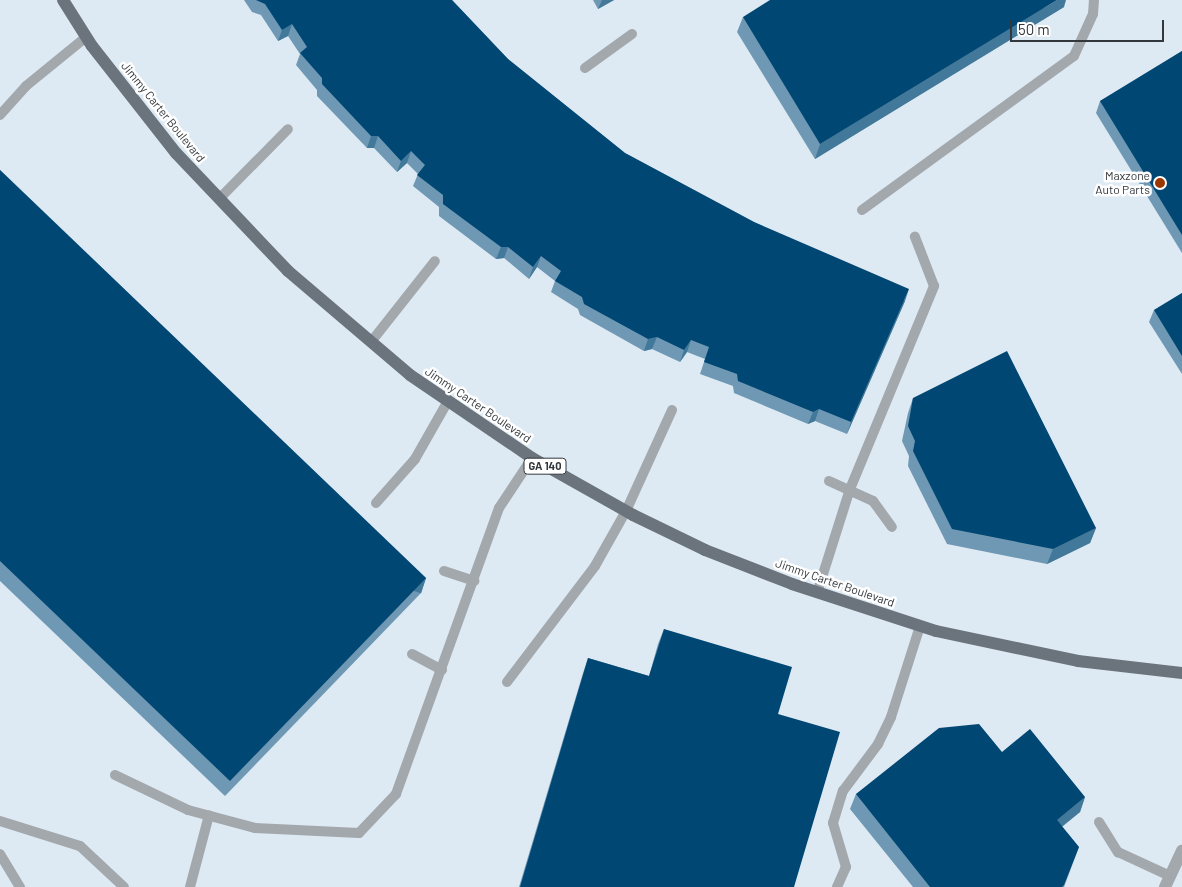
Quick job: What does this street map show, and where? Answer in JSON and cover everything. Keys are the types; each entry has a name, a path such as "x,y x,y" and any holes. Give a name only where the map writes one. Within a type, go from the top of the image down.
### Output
{"main road":[{"name":"Jimmy Carter Boulevard","path":"63,0 86,37 176,152 288,271 371,342 448,401 532,458 626,511 705,550 817,593 920,626 1078,661 1182,673"}],"street":[{"path":"1167,882 1182,851"}],"lane":[{"path":"862,210 1074,56 1093,14 1094,0"},
{"path":"585,68 632,34"},
{"path":"0,115 26,86 86,37"},
{"path":"220,199 288,129"},
{"path":"817,593 850,490 934,286 915,237"},
{"path":"371,342 435,261"},
{"path":"376,503 415,459 448,401"},
{"path":"506,682 595,566 626,511 672,410"},
{"path":"115,775 188,810 255,828 359,832 396,794 500,508 532,458"},
{"path":"829,481 873,501 892,527"},
{"path":"444,571 474,581"},
{"path":"837,887 846,867 833,823 843,791 878,744 891,717 920,626"},
{"path":"412,654 442,670"},
{"path":"190,887 209,816"},
{"path":"0,821 80,846 124,887"},
{"path":"1099,822 1118,852 1167,882"},
{"path":"0,854 20,887"}],"building":[{"path":"256,0 452,0 508,59 625,153 754,222 909,289 851,422 819,409 813,412 738,381 737,374 704,362 709,347 691,340 684,350 657,337 648,339 584,304 582,297 555,281 561,271 541,256 533,267 508,247 501,247 443,204 443,195 417,175 425,165 411,151 401,161 378,136 371,136 322,84 322,78 300,53 307,47 292,24 282,30 265,4"},
{"path":"770,0 1057,0 820,144 743,17"},
{"name":"Maxzone Auto Parts","path":"1182,51 1182,235 1100,101"},
{"path":"0,170 426,578 230,781 0,561"},
{"path":"1182,293 1182,356 1154,310"},
{"path":"1007,351 1096,528 1053,549 952,529 913,451 915,441 908,426 913,398"},
{"path":"664,629 792,667 778,714 840,732 794,887 520,887 588,658 649,676"},
{"path":"979,724 1002,752 1030,729 1085,797 1057,820 1079,847 1062,887 930,887 856,794 939,728"}],"place":[{"name":"Maxzone Auto Parts","path":"1160,183"}]}
